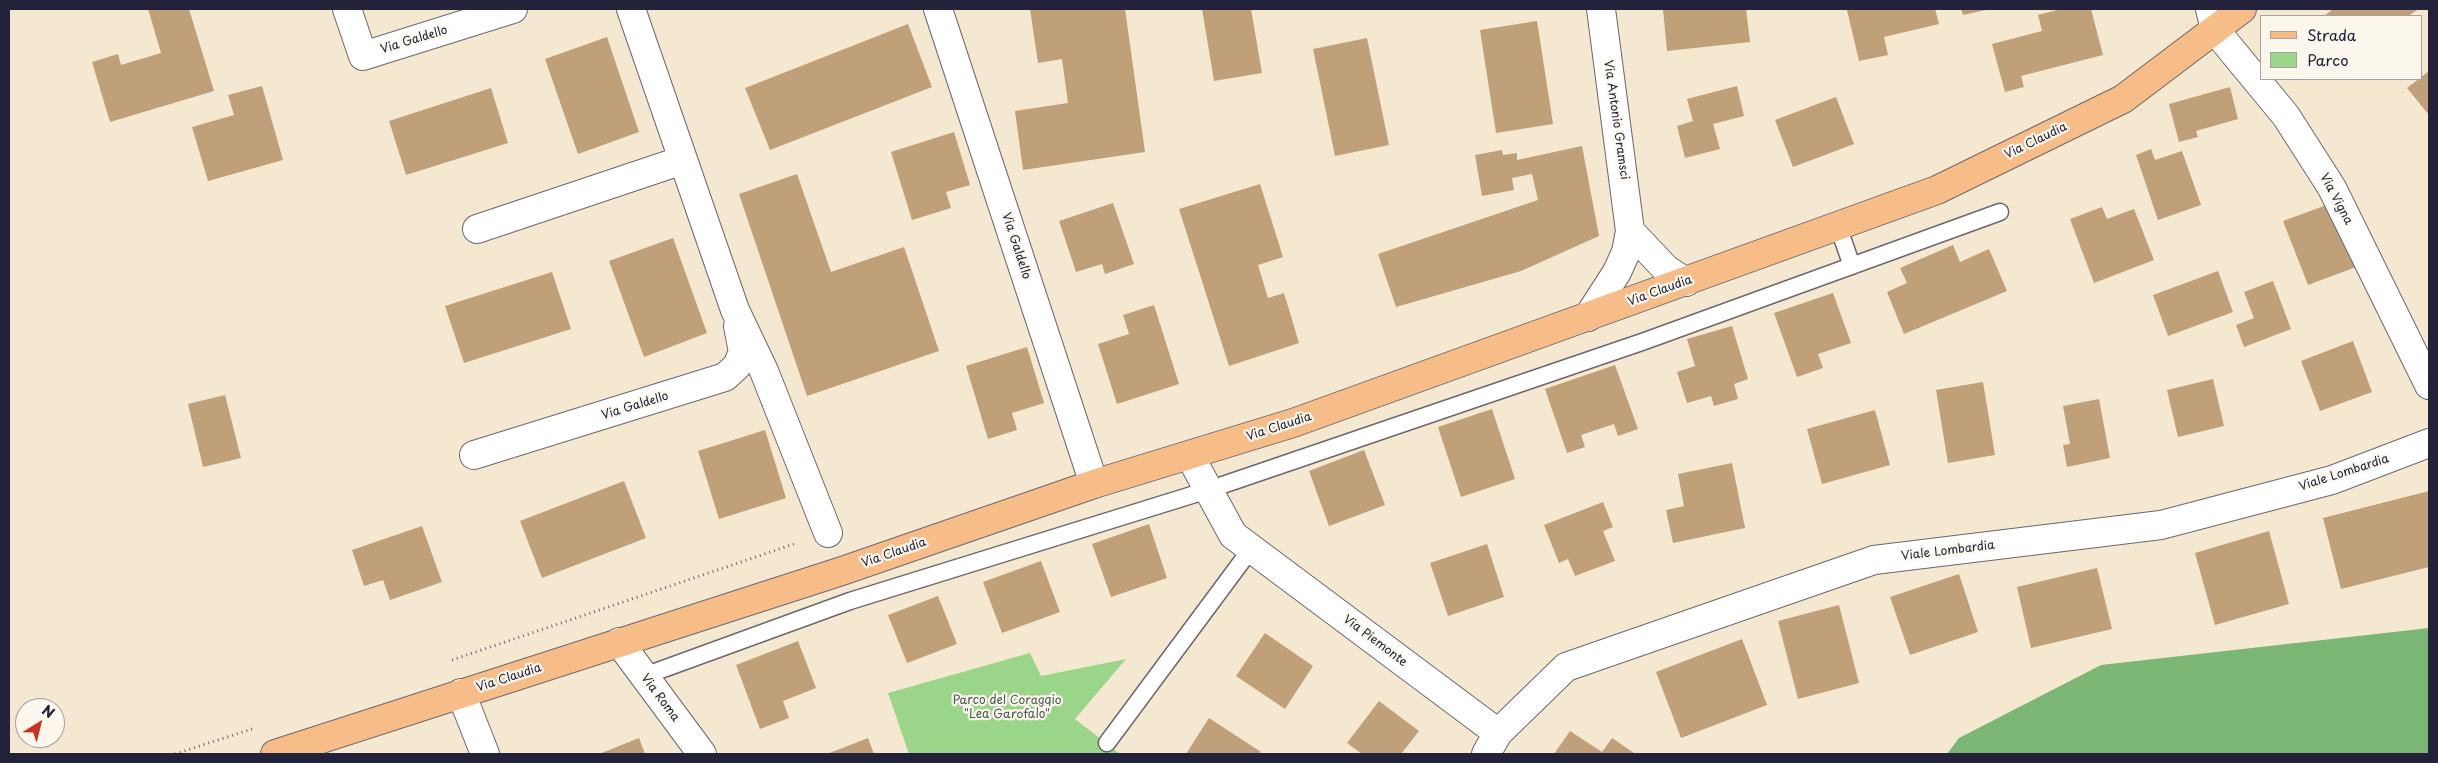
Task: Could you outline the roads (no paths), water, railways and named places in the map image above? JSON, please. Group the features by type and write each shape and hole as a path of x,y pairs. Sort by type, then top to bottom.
{"main road":[{"name":"Via Claudia","path":"275,754 842,571 1094,484 1293,423 1937,190 2123,99 2212,20 2242,9"}],"street":[{"name":"Via Galdello","path":"347,9 363,56 513,9"},
{"name":"Via Galdello","path":"631,9 735,310 764,371 828,533"},
{"name":"Via Galdello","path":"938,9 1094,484"},
{"name":"Via Antonio Gramsci","path":"1601,9 1630,231"},
{"name":"Via Vigna","path":"2212,20 2286,116 2332,188 2429,385"},
{"path":"477,229 683,160"},
{"path":"1630,231 1666,269 1686,282"},
{"path":"1588,317 1617,272 1626,252 1630,231"},
{"name":"Via Galdello","path":"474,455 725,377 737,366 743,352 735,310"},
{"name":"Viale Lombardia","path":"1492,744 1566,667 1874,560 2161,525 2332,480 2429,443"},
{"name":"Via Piemonte","path":"1190,456 1233,535 1492,744"},
{"name":"Via Roma","path":"619,642 702,754"},
{"path":"461,693 485,754"}],"lane":[{"path":"644,676 850,601 1208,490 1642,342 2000,212"},
{"path":"1838,226 1852,266"},
{"path":"1107,744 1251,548"}],"park label":[{"name":"Parco del Coraggio \"Lea Garofalo\"","path":"1007,708"}]}
